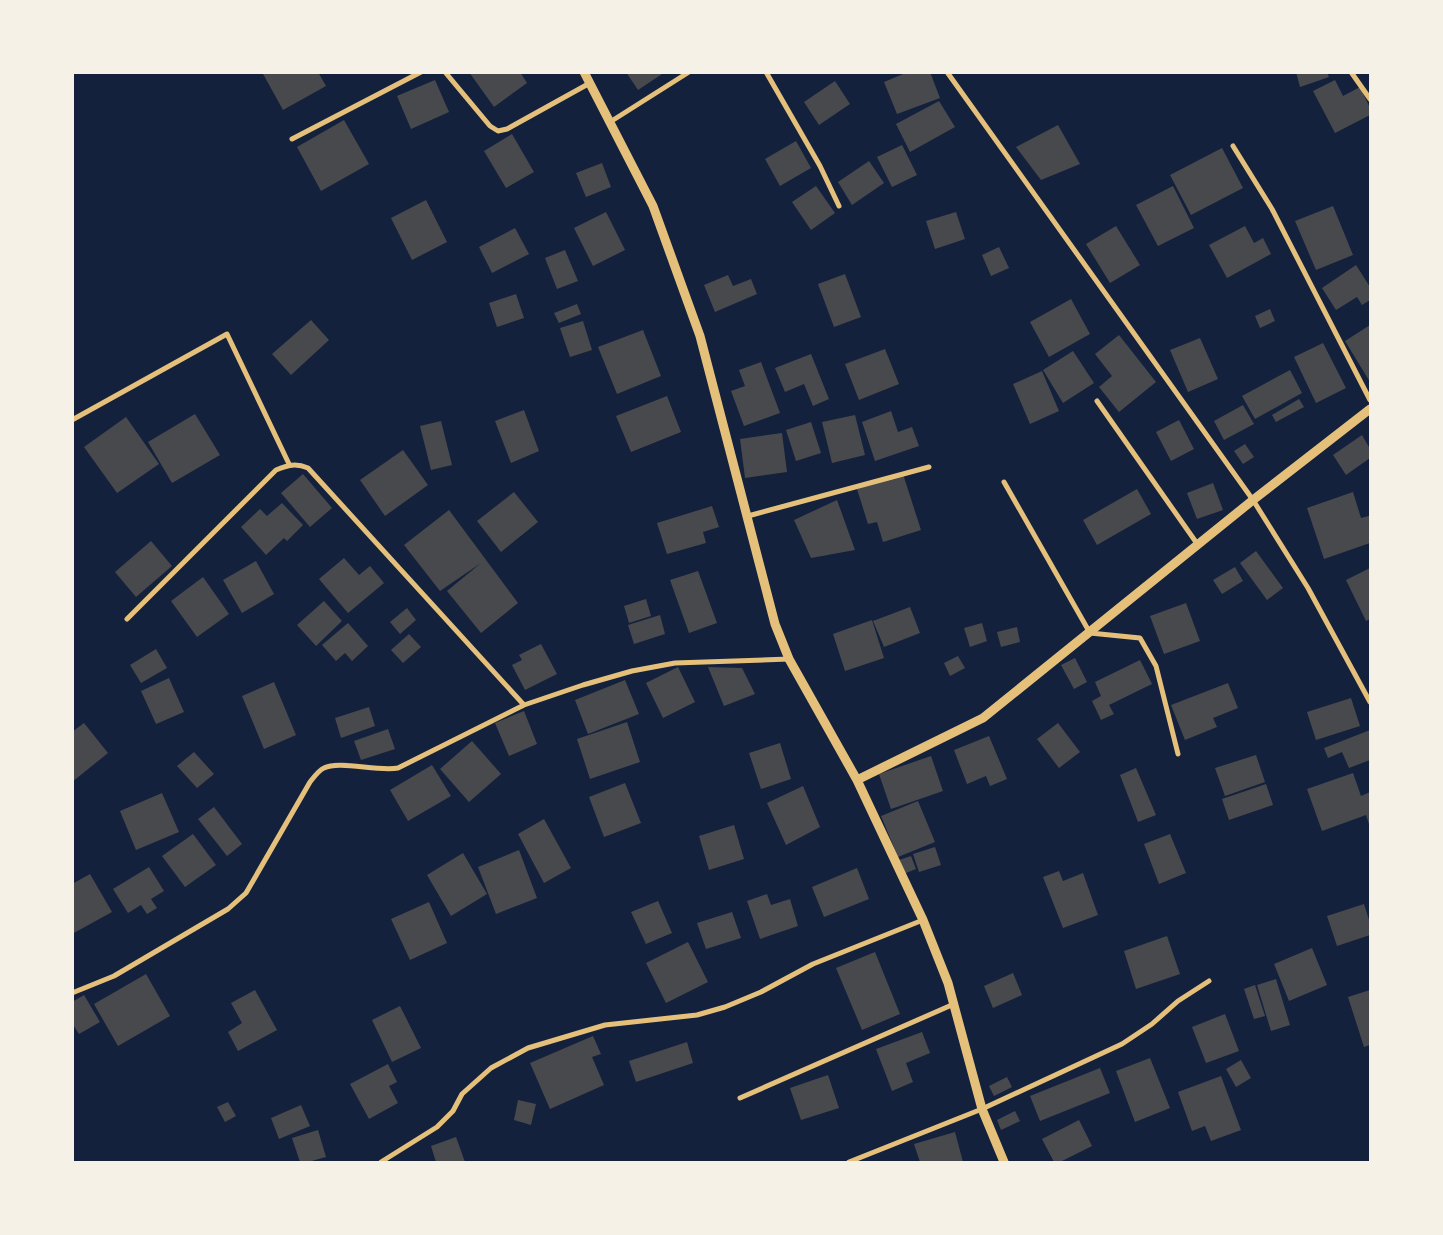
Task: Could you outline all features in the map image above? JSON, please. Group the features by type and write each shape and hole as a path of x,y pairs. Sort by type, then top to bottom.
{"street":[{"path":"292,139 421,72"},
{"path":"445,72 490,126 498,131 507,130 590,83"},
{"path":"584,72 653,206 696,327 748,516 775,624 790,659 857,780 923,920 948,983 982,1109 1004,1162"},
{"path":"609,123 689,72"},
{"path":"766,72 820,166 839,206"},
{"path":"947,72 1253,500 1308,588 1370,702"},
{"path":"1354,73 1370,99"},
{"path":"1233,146 1272,209 1370,400"},
{"path":"72,420 227,334 289,464"},
{"path":"1097,401 1198,545"},
{"path":"857,780 982,718 1370,408"},
{"path":"127,619 276,470 289,464 300,464 308,468 524,705"},
{"path":"748,516 929,467"},
{"path":"1004,482 1090,633"},
{"path":"1090,633 1140,638 1156,666 1178,754"},
{"path":"72,993 114,976 228,909 246,893 310,782 324,767 337,766 386,770 398,768 524,705 608,678 675,663 790,659"},
{"path":"381,1162 437,1127 453,1111 462,1094 491,1068 528,1048 605,1025 697,1015 725,1007 761,992 813,964 923,920"},
{"path":"849,1162 982,1109 1122,1044 1152,1024 1178,1001 1209,981"},
{"path":"740,1098 954,1004"}],"building":[{"path":"262,72 318,72 326,86 283,110"},
{"path":"469,72 520,72 527,83 494,107"},
{"path":"626,72 665,72 638,90"},
{"path":"908,72 930,72 940,98 897,114 884,82"},
{"path":"1296,72 1327,72 1329,77 1300,87"},
{"path":"435,80 449,112 411,129 397,96"},
{"path":"1335,80 1343,96 1360,87 1370,108 1370,115 1335,133 1313,91"},
{"path":"835,81 850,104 819,125 804,102"},
{"path":"939,101 955,127 910,152 896,124"},
{"path":"344,120 369,164 321,191 297,147"},
{"path":"1058,125 1080,164 1041,180 1016,147"},
{"path":"512,134 534,172 506,188 484,151"},
{"path":"796,141 811,168 780,186 765,159"},
{"path":"902,145 917,175 892,187 877,157"},
{"path":"1222,148 1243,188 1191,215 1170,175"},
{"path":"869,161 884,183 852,205 838,182"},
{"path":"602,163 611,187 586,197 576,173"},
{"path":"816,186 835,213 811,230 792,202"},
{"path":"1173,186 1194,228 1158,246 1136,205"},
{"path":"426,200 447,242 412,260 391,218"},
{"path":"1333,206 1353,255 1316,270 1295,221"},
{"path":"606,212 625,250 593,266 574,228"},
{"path":"956,212 965,239 935,249 926,221"},
{"path":"1116,226 1140,265 1110,283 1086,244"},
{"path":"1245,226 1254,243 1263,238 1271,254 1227,278 1209,245"},
{"path":"515,228 529,254 492,273 479,247"},
{"path":"999,247 1009,268 991,276 982,255"},
{"path":"565,250 578,281 557,289 545,258"},
{"path":"1356,265 1370,287 1370,300 1362,305 1357,297 1336,310 1322,288"},
{"path":"845,274 861,317 834,327 818,284"},
{"path":"728,275 733,286 751,279 757,294 715,312 704,285"},
{"path":"516,294 524,318 497,327 489,303"},
{"path":"1071,299 1090,334 1049,357 1030,322"},
{"path":"577,304 581,314 559,323 554,313"},
{"path":"1270,309 1275,321 1260,328 1255,316"},
{"path":"311,320 329,340 291,375 272,354"},
{"path":"583,321 592,350 570,357 560,328"},
{"path":"1370,325 1370,382 1345,341"},
{"path":"643,330 661,376 617,394 598,347"},
{"path":"1119,335 1156,382 1119,412 1099,387 1112,376 1095,354"},
{"path":"1200,338 1218,379 1188,392 1170,350"},
{"path":"1323,343 1346,388 1316,403 1294,357"},
{"path":"885,349 899,384 859,400 845,364"},
{"path":"1073,351 1094,383 1063,403 1043,370"},
{"path":"811,354 829,399 813,406 804,384 785,392 775,368"},
{"path":"761,362 780,413 744,426 731,391 745,386 739,370"},
{"path":"1290,370 1302,393 1255,419 1242,396"},
{"path":"1042,371 1059,411 1030,424 1013,384"},
{"path":"667,396 681,432 631,452 616,416"},
{"path":"1299,399 1304,407 1276,422 1272,415"},
{"path":"1243,405 1254,424 1224,440 1214,421"},
{"path":"524,410 539,451 511,463 495,421"},
{"path":"891,411 898,432 912,427 919,446 875,461 862,422"},
{"path":"195,414 220,455 172,483 148,442"},
{"path":"855,415 865,455 832,463 822,422"},
{"path":"126,417 159,464 117,493 84,447"},
{"path":"1179,420 1194,449 1171,461 1156,432"},
{"path":"441,421 452,465 431,470 420,426"},
{"path":"811,422 821,453 796,461 786,430"},
{"path":"782,433 787,472 745,478 740,439"},
{"path":"1362,435 1370,449 1370,458 1346,475 1333,455"},
{"path":"1245,444 1254,457 1243,464 1234,451"},
{"path":"403,450 428,485 385,516 360,480"},
{"path":"303,474 332,508 310,527 281,493"},
{"path":"903,474 921,530 883,542 877,522 868,524 857,489"},
{"path":"1213,483 1223,510 1197,519 1187,493"},
{"path":"1137,489 1151,514 1097,545 1083,520"},
{"path":"514,492 538,522 501,552 477,521"},
{"path":"1353,492 1361,518 1369,516 1370,543 1324,559 1307,508"},
{"path":"837,500 855,550 811,558 794,520"},
{"path":"282,503 303,525 287,541 284,538 266,555 241,527 260,509 267,516"},
{"path":"712,506 719,527 703,532 706,543 667,554 657,523"},
{"path":"449,510 518,603 481,633 447,591 481,563 440,591 404,545"},
{"path":"151,541 172,566 136,597 115,572"},
{"path":"1256,551 1283,588 1267,600 1240,563"},
{"path":"344,558 359,575 370,566 384,583 348,613 319,579"},
{"path":"256,561 274,594 242,613 223,580"},
{"path":"1235,567 1243,581 1222,594 1213,580"},
{"path":"1370,568 1370,619 1366,621 1346,580"},
{"path":"698,571 717,623 689,633 670,580"},
{"path":"203,577 229,614 197,637 171,601"},
{"path":"646,599 651,616 629,623 624,606"},
{"path":"324,601 342,621 316,646 297,625"},
{"path":"1186,603 1200,641 1164,654 1150,616"},
{"path":"910,607 920,633 884,647 873,621"},
{"path":"407,608 416,620 400,634 390,622"},
{"path":"660,615 665,634 634,644 628,625"},
{"path":"872,620 884,658 845,671 833,634"},
{"path":"348,623 368,646 352,661 345,653 336,661 322,645"},
{"path":"982,623 987,641 970,647 964,628"},
{"path":"1017,627 1020,642 1001,647 997,632"},
{"path":"409,634 421,647 403,663 391,650"},
{"path":"541,644 557,674 525,690 512,665 522,660 519,655"},
{"path":"156,649 167,668 141,683 130,665"},
{"path":"958,656 965,668 950,676 944,663"},
{"path":"1075,658 1087,682 1074,689 1061,665"},
{"path":"1140,660 1152,684 1109,705 1114,714 1101,720 1092,701 1101,696 1095,682"},
{"path":"678,667 695,702 663,718 646,683"},
{"path":"708,667 742,668 755,694 724,706"},
{"path":"169,678 184,712 156,724 141,691"},
{"path":"625,680 639,714 588,734 575,700"},
{"path":"274,682 296,735 264,749 242,696"},
{"path":"1228,683 1238,708 1213,718 1217,727 1185,740 1171,705"},
{"path":"1351,698 1360,726 1316,740 1307,712"},
{"path":"369,707 375,726 341,738 335,718"},
{"path":"524,711 537,744 509,756 495,723"},
{"path":"627,722 640,762 590,779 577,739"},
{"path":"84,723 108,753 72,782 72,732"},
{"path":"1058,723 1080,752 1059,768 1037,739"},
{"path":"388,729 395,749 361,760 354,741"},
{"path":"1370,730 1370,760 1349,768 1342,752 1328,758 1324,748"},
{"path":"989,736 1007,779 990,786 986,776 967,784 954,750"},
{"path":"472,741 501,774 469,802 440,769"},
{"path":"780,743 791,779 761,789 749,753"},
{"path":"194,752 214,774 197,788 177,766"},
{"path":"1256,755 1265,782 1225,796 1215,768"},
{"path":"931,756 943,791 891,809 879,774"},
{"path":"432,765 451,796 408,821 390,790"},
{"path":"1136,768 1156,815 1138,822 1120,775"},
{"path":"1353,773 1361,796 1370,792 1370,827 1366,815 1322,831 1307,789"},
{"path":"625,783 641,823 604,837 589,797"},
{"path":"1266,784 1273,805 1229,820 1222,799"},
{"path":"803,786 820,827 786,845 767,803"},
{"path":"162,793 179,832 136,850 120,811"},
{"path":"918,801 935,842 898,857 881,816"},
{"path":"214,807 242,844 227,856 198,819"},
{"path":"544,819 571,868 544,883 518,834"},
{"path":"734,825 744,859 709,870 699,836"},
{"path":"193,834 216,865 185,887 162,856"},
{"path":"1170,834 1186,873 1159,884 1144,844"},
{"path":"935,847 941,865 919,872 913,854"},
{"path":"519,850 537,898 496,914 478,867"},
{"path":"463,853 487,894 451,916 427,875"},
{"path":"911,856 916,869 901,875 896,861"},
{"path":"149,867 164,891 151,899 157,908 147,914 141,905 128,913 113,889"},
{"path":"857,868 869,899 824,917 812,887"},
{"path":"1059,871 1063,881 1083,873 1098,915 1063,928 1043,877"},
{"path":"90,874 112,912 72,934 72,884"},
{"path":"767,894 771,905 790,899 798,926 760,939 747,901"},
{"path":"658,901 672,933 646,944 631,912"},
{"path":"429,902 447,943 410,960 391,919"},
{"path":"1364,904 1370,923 1370,935 1337,946 1327,916"},
{"path":"732,912 741,938 706,949 697,923"},
{"path":"1167,936 1180,974 1136,989 1124,951"},
{"path":"688,942 708,982 666,1003 646,963"},
{"path":"1312,948 1327,985 1289,1001 1274,964"},
{"path":"875,952 900,1014 862,1030 836,968"},
{"path":"1013,973 1022,995 993,1008 984,986"},
{"path":"146,974 170,1016 118,1046 94,1004"},
{"path":"1276,979 1290,1025 1271,1031 1257,985"},
{"path":"1255,985 1265,1016 1254,1019 1244,989"},
{"path":"255,990 277,1030 238,1051 228,1032 242,1023 231,1003"},
{"path":"1370,990 1370,1045 1364,1047 1348,997"},
{"path":"84,995 100,1022 79,1034 72,1023 72,1002"},
{"path":"400,1006 421,1048 392,1062 372,1020"},
{"path":"1225,1014 1239,1051 1206,1063 1192,1027"},
{"path":"922,1032 930,1053 906,1063 913,1082 892,1091 876,1049"},
{"path":"593,1036 601,1054 592,1057 604,1085 550,1109 530,1063"},
{"path":"687,1042 693,1063 636,1082 629,1061"},
{"path":"1150,1058 1170,1108 1135,1122 1116,1071"},
{"path":"1241,1060 1251,1078 1236,1087 1226,1069"},
{"path":"388,1064 397,1082 389,1086 398,1103 369,1119 350,1084"},
{"path":"1100,1068 1110,1093 1040,1121 1030,1096"},
{"path":"828,1075 839,1108 801,1120 790,1088"},
{"path":"1221,1076 1241,1130 1211,1141 1205,1126 1192,1131 1178,1092"},
{"path":"1007,1077 1012,1087 994,1096 989,1086"},
{"path":"518,1100 536,1104 531,1125 514,1120"},
{"path":"228,1102 236,1116 225,1122 217,1107"},
{"path":"301,1105 310,1126 279,1139 271,1118"},
{"path":"1015,1111 1020,1121 1001,1130 997,1120"},
{"path":"1079,1120 1092,1146 1060,1162 1054,1162 1042,1139"},
{"path":"318,1130 326,1157 308,1162 300,1162 292,1138"},
{"path":"955,1132 963,1162 920,1162 914,1144"},
{"path":"456,1137 465,1162 436,1162 431,1146"}]}
